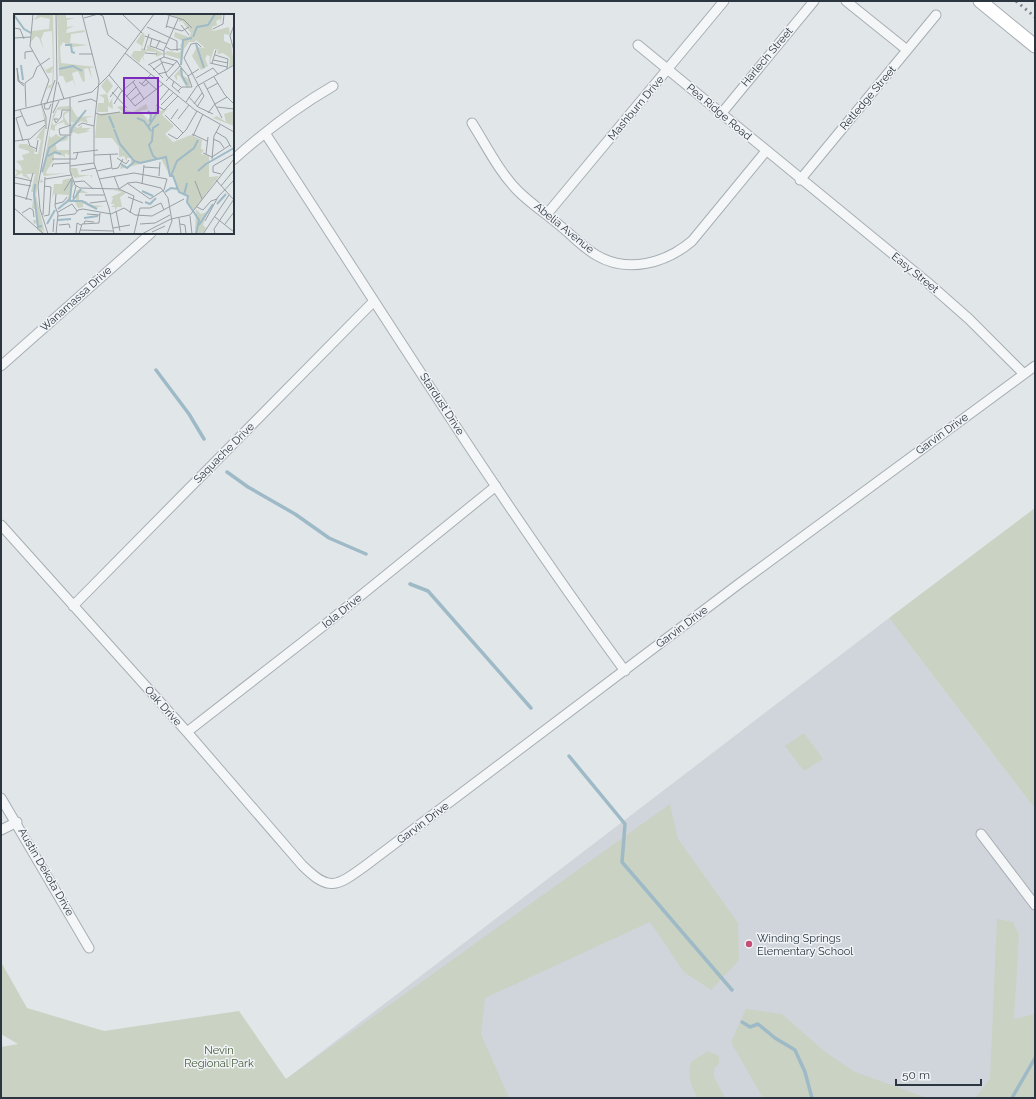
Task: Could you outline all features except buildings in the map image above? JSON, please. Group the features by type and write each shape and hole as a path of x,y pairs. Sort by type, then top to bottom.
{"main road":[{"path":"980,1 1035,46"}],"street":[{"name":"Mashburn Drive","path":"547,214 724,1"},
{"name":"Harlech Street","path":"721,114 814,1"},
{"path":"846,1 907,50"},
{"name":"Retledge Street","path":"800,180 936,15"},
{"name":"Pea Ridge Road","path":"638,45 800,180"},
{"path":"234,159 265,133 309,100 333,86"},
{"name":"Abelia Avenue","path":"472,123 512,184 526,197 590,251 605,259 630,265 659,261 676,253 692,241 766,151"},
{"name":"Stardust Drive","path":"265,133 496,486 586,618 625,671"},
{"name":"Easy Street","path":"800,180 969,318 1024,374"},
{"name":"Wanamassa Drive","path":"1,366 150,234"},
{"name":"Saquache Drive","path":"73,606 374,301"},
{"name":"Garvin Drive","path":"327,884 344,881 365,866 1035,366"},
{"name":"Iola Drive","path":"187,732 322,627 496,486"},
{"name":"Oak Drive","path":"1,525 187,732 302,865 315,879 327,884"},
{"name":"Austin Dekota Drive","path":"1,798 17,822 89,948"},
{"path":"1,830 17,822"},
{"path":"981,834 1035,905"}],"shaded area":[{"name":"Winding Springs Elementary School","path":"889,618 1035,809 1035,1098 314,1098 286,1079"}],"green space":[{"path":"1035,508 1035,809 889,618"},
{"path":"804,733 823,759 804,771 785,746"},
{"name":"Nevin Regional Park","path":"670,804 678,839 738,923 739,960 711,990 684,972 650,922 485,998 481,1034 509,1098 1,1098 1,1047 18,1044 1,1034 1,962 27,1008 104,1031 239,1011 286,1079"},
{"path":"997,919 1013,922 1019,935 1014,1019 1035,1014 1035,1098 975,1098 990,1079"},
{"path":"746,1009 782,1014 824,1051 853,1071 927,1098 763,1098 731,1042"},
{"path":"708,1051 719,1056 719,1063 714,1069 714,1077 724,1096 723,1098 697,1098 691,1084 689,1072 691,1062"}],"waterway":[{"path":"156,370 189,414 204,439"},
{"path":"227,472 248,487 295,514 329,538 366,554"},
{"path":"410,584 428,591 531,708"},
{"path":"569,756 625,824 622,862 732,990"},
{"path":"742,1022 750,1027 758,1024 775,1038 795,1050 805,1072 812,1098"},
{"path":"1012,1098 1035,1058"}],"railway":[{"path":"1016,1 1035,17"}],"place":[{"name":"Winding Springs Elementary School","path":"749,944"}]}
